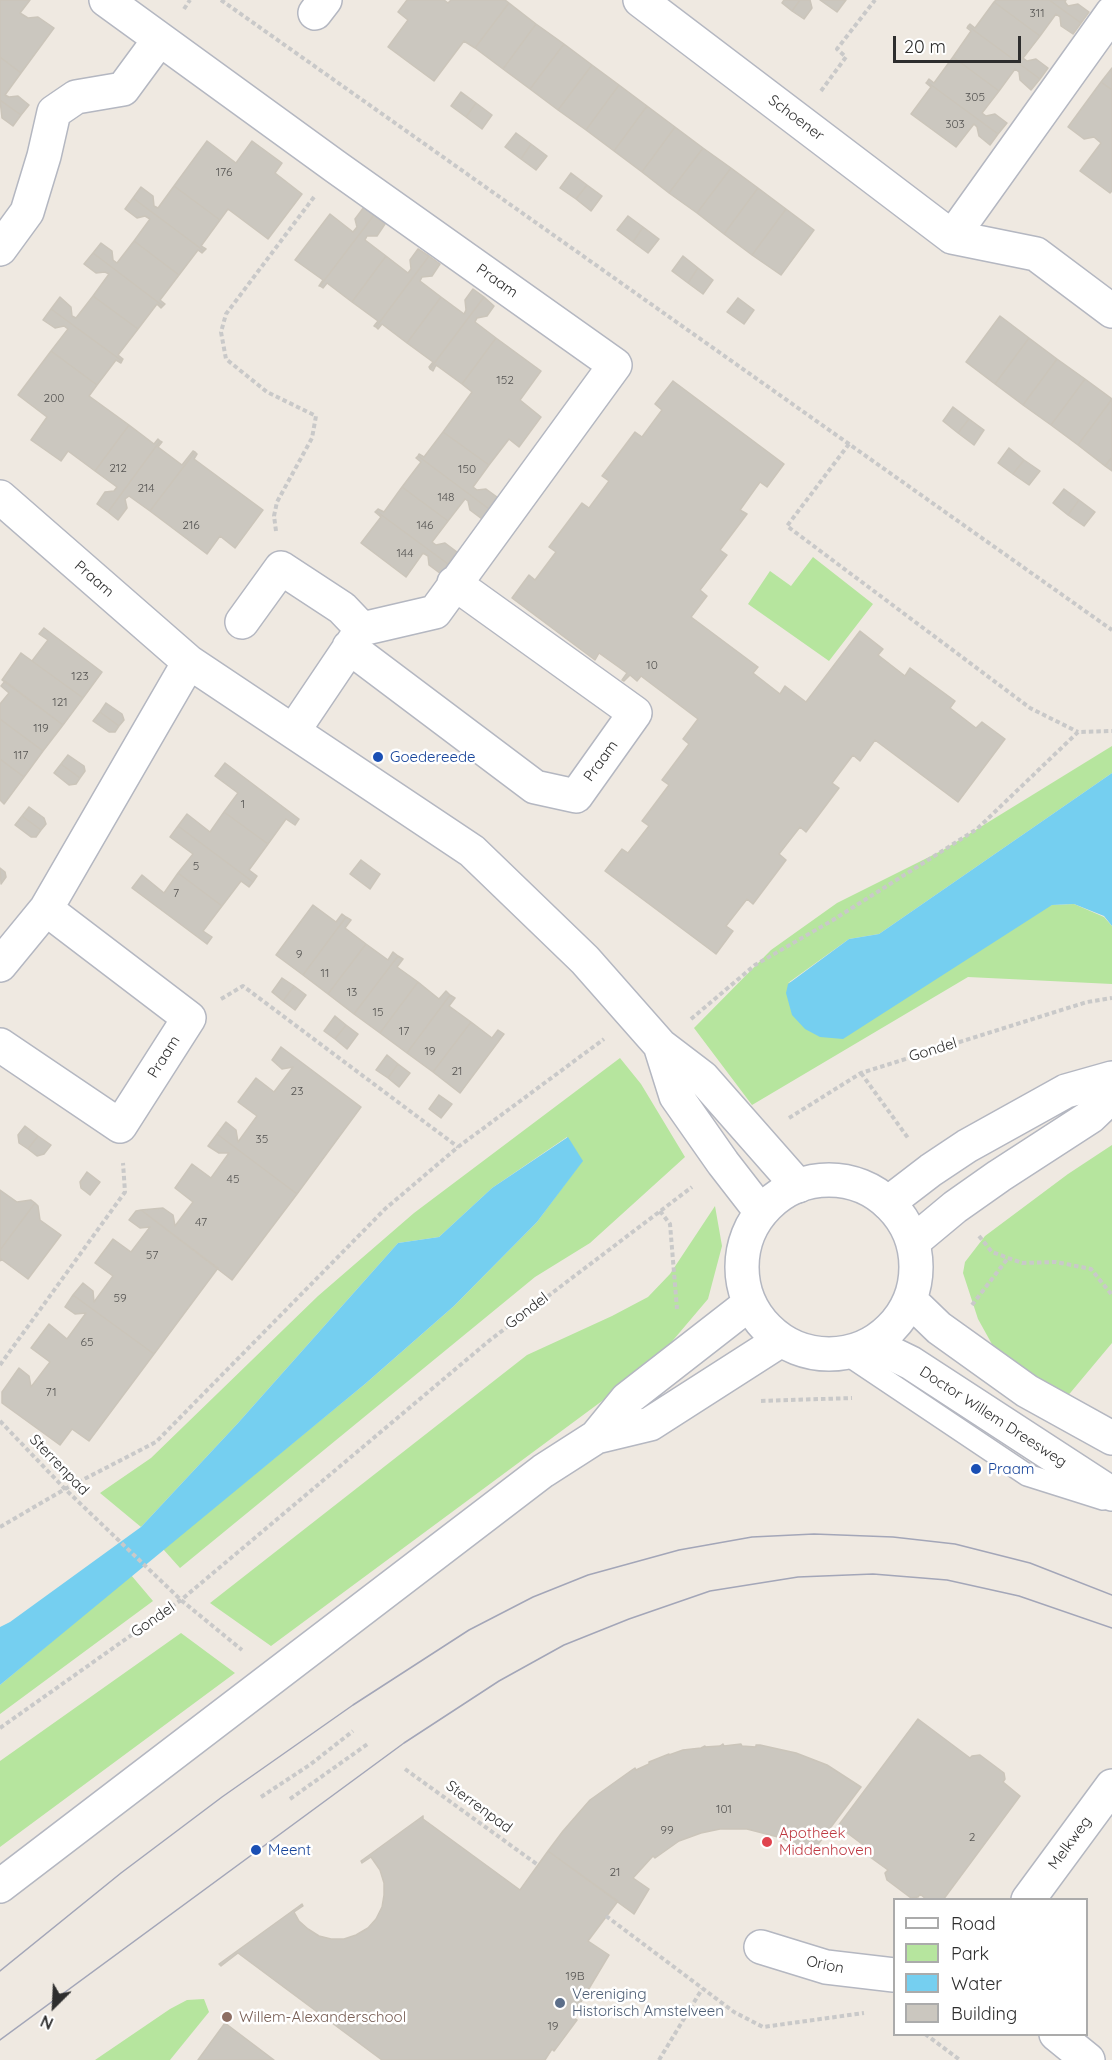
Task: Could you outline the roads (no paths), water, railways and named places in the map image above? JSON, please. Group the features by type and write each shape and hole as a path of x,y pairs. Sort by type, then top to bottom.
{"street":[{"name":"Praam","path":"106,0 615,365 435,612 356,638"},
{"name":"Schoener","path":"640,0 952,237 1035,254 1112,311"},
{"path":"952,237 1112,13"},
{"path":"0,249 27,212 44,156 54,112 76,97 123,89 159,40"},
{"name":"Praam","path":"0,497 189,662 472,851 585,960 660,1045 702,1077 798,1186"},
{"name":"Praam","path":"242,622 280,568 342,608 356,638 535,787 576,796 635,714 454,583"},
{"path":"294,730 356,638"},
{"path":"0,965 46,909 189,662"},
{"name":"Praam","path":"0,1045 120,1126 189,1018 46,909"},
{"name":"Praam","path":"660,1045 676,1096 761,1212"},
{"path":"888,1203 967,1146 1066,1091 1112,1078"},
{"path":"913,1242 955,1207 999,1176 1090,1118 1112,1096"},
{"path":"822,1180 845,1181 868,1189 888,1203 903,1221 913,1242 916,1272 910,1300 895,1325 858,1348 822,1355 800,1350 781,1340 765,1327 749,1304 742,1280 742,1256 748,1233 761,1212 778,1196 798,1186 822,1180"},
{"path":"910,1300 939,1328 1027,1391 1112,1438"},
{"path":"0,1886 533,1479 596,1437 627,1399 749,1304"},
{"path":"596,1437 650,1424 781,1340"},
{"name":"Doctor Willem Dreesweg","path":"858,1348 911,1363 1112,1494"},
{"name":"Melkweg","path":"1030,1898 1112,1786"},
{"name":"Orion","path":"761,1947 826,1967 892,1975"},
{"path":"1058,2036 1088,2060"}],"lane":[{"name":"Doctor Willem Dreesweg","path":"858,1348 1027,1475 1112,1502"}],"water":[{"path":"1112,773 1112,926 1104,916 1074,904 1052,905 843,1039 820,1037 805,1029 792,1015 786,993 788,984 849,939 879,934"},
{"path":"568,1137 583,1161 537,1222 454,1306 365,1384 0,1685 0,1627 141,1527 238,1423 398,1243 439,1237 492,1188"}],"tram line":[{"path":"0,1971 121,1873 222,1797 353,1705 469,1630 533,1597 588,1575 679,1550 752,1537 814,1534 893,1537 955,1544 1030,1563 1112,1595"},
{"path":"0,2040 404,1743 499,1681 564,1645 629,1619 710,1591 798,1577 873,1574 947,1580 1019,1596 1112,1628"}],"place":[{"name":"Goedereede","path":"378,757"},
{"name":"Praam","path":"976,1469"},
{"name":"Apotheek Middenhoven","path":"767,1842"},
{"name":"Meent","path":"256,1850"},
{"name":"Vereniging Historisch Amstelveen","path":"560,2003"},
{"name":"Willem-Alexanderschool","path":"227,2017"}]}
